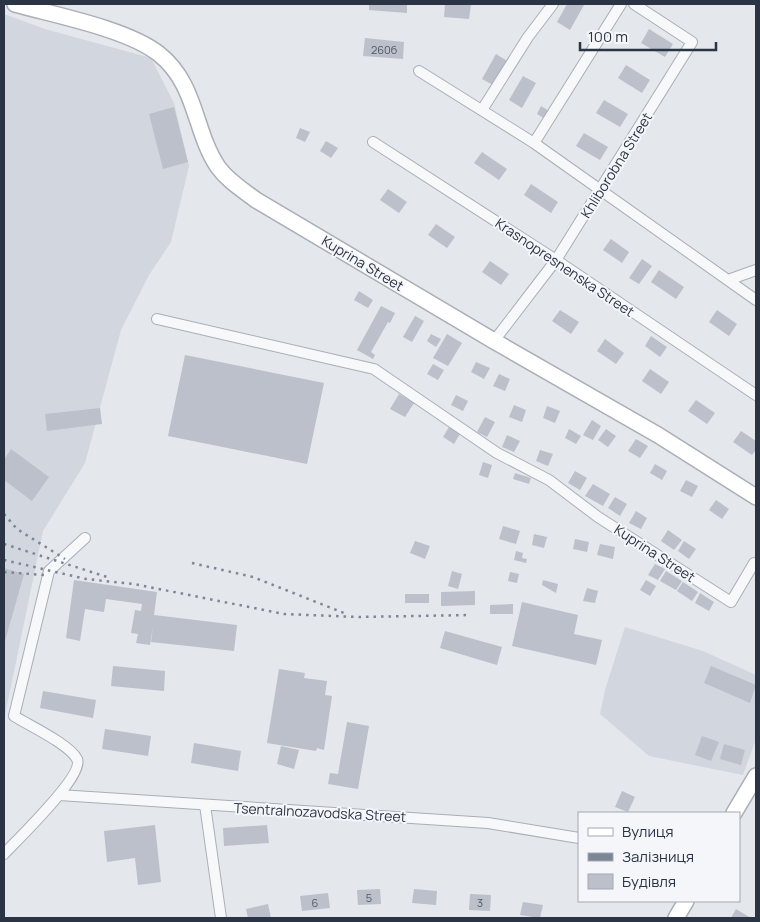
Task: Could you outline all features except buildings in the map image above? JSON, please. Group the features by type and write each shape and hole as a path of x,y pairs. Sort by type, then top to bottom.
{"main road":[{"name":"Kuprina Street","path":"15,4 127,36 159,54 174,69 187,90 211,155 219,169 233,184 256,200 494,342 658,435 756,497"},
{"path":"735,812 756,776"},
{"path":"676,918 685,902"}],"street":[{"path":"482,110 528,36 552,4"},
{"path":"534,143 621,4"},
{"name":"Khliborobna Street","path":"494,342 556,260 692,42 634,4"},
{"path":"419,71 534,143 756,300"},
{"name":"Krasnopresnenska Street","path":"373,142 556,260 756,396"},
{"path":"728,280 756,270"},
{"name":"Kuprina Street","path":"157,319 374,368 497,453 549,480 598,517 731,602 754,563 756,564"},
{"path":"4,854 59,795 75,774 79,765 68,749 14,716 50,571 85,538"},
{"name":"Tsentralnozavodska Street","path":"59,795 488,823 578,838"},
{"path":"205,805 221,918"}],"shaded area":[{"path":"4,14 45,29 151,58 174,103 189,166 171,242 149,275 121,330 85,463 43,531 4,720"},
{"path":"625,627 703,651 756,675 756,739 743,775 649,756 600,714 605,690"}],"railway":[{"path":"4,514 17,529 65,559"},
{"path":"4,544 107,577"},
{"path":"4,560 86,579 134,584 284,614 359,617 471,615"},
{"path":"192,563 253,577 344,613"},
{"path":"4,572 44,575"}]}
